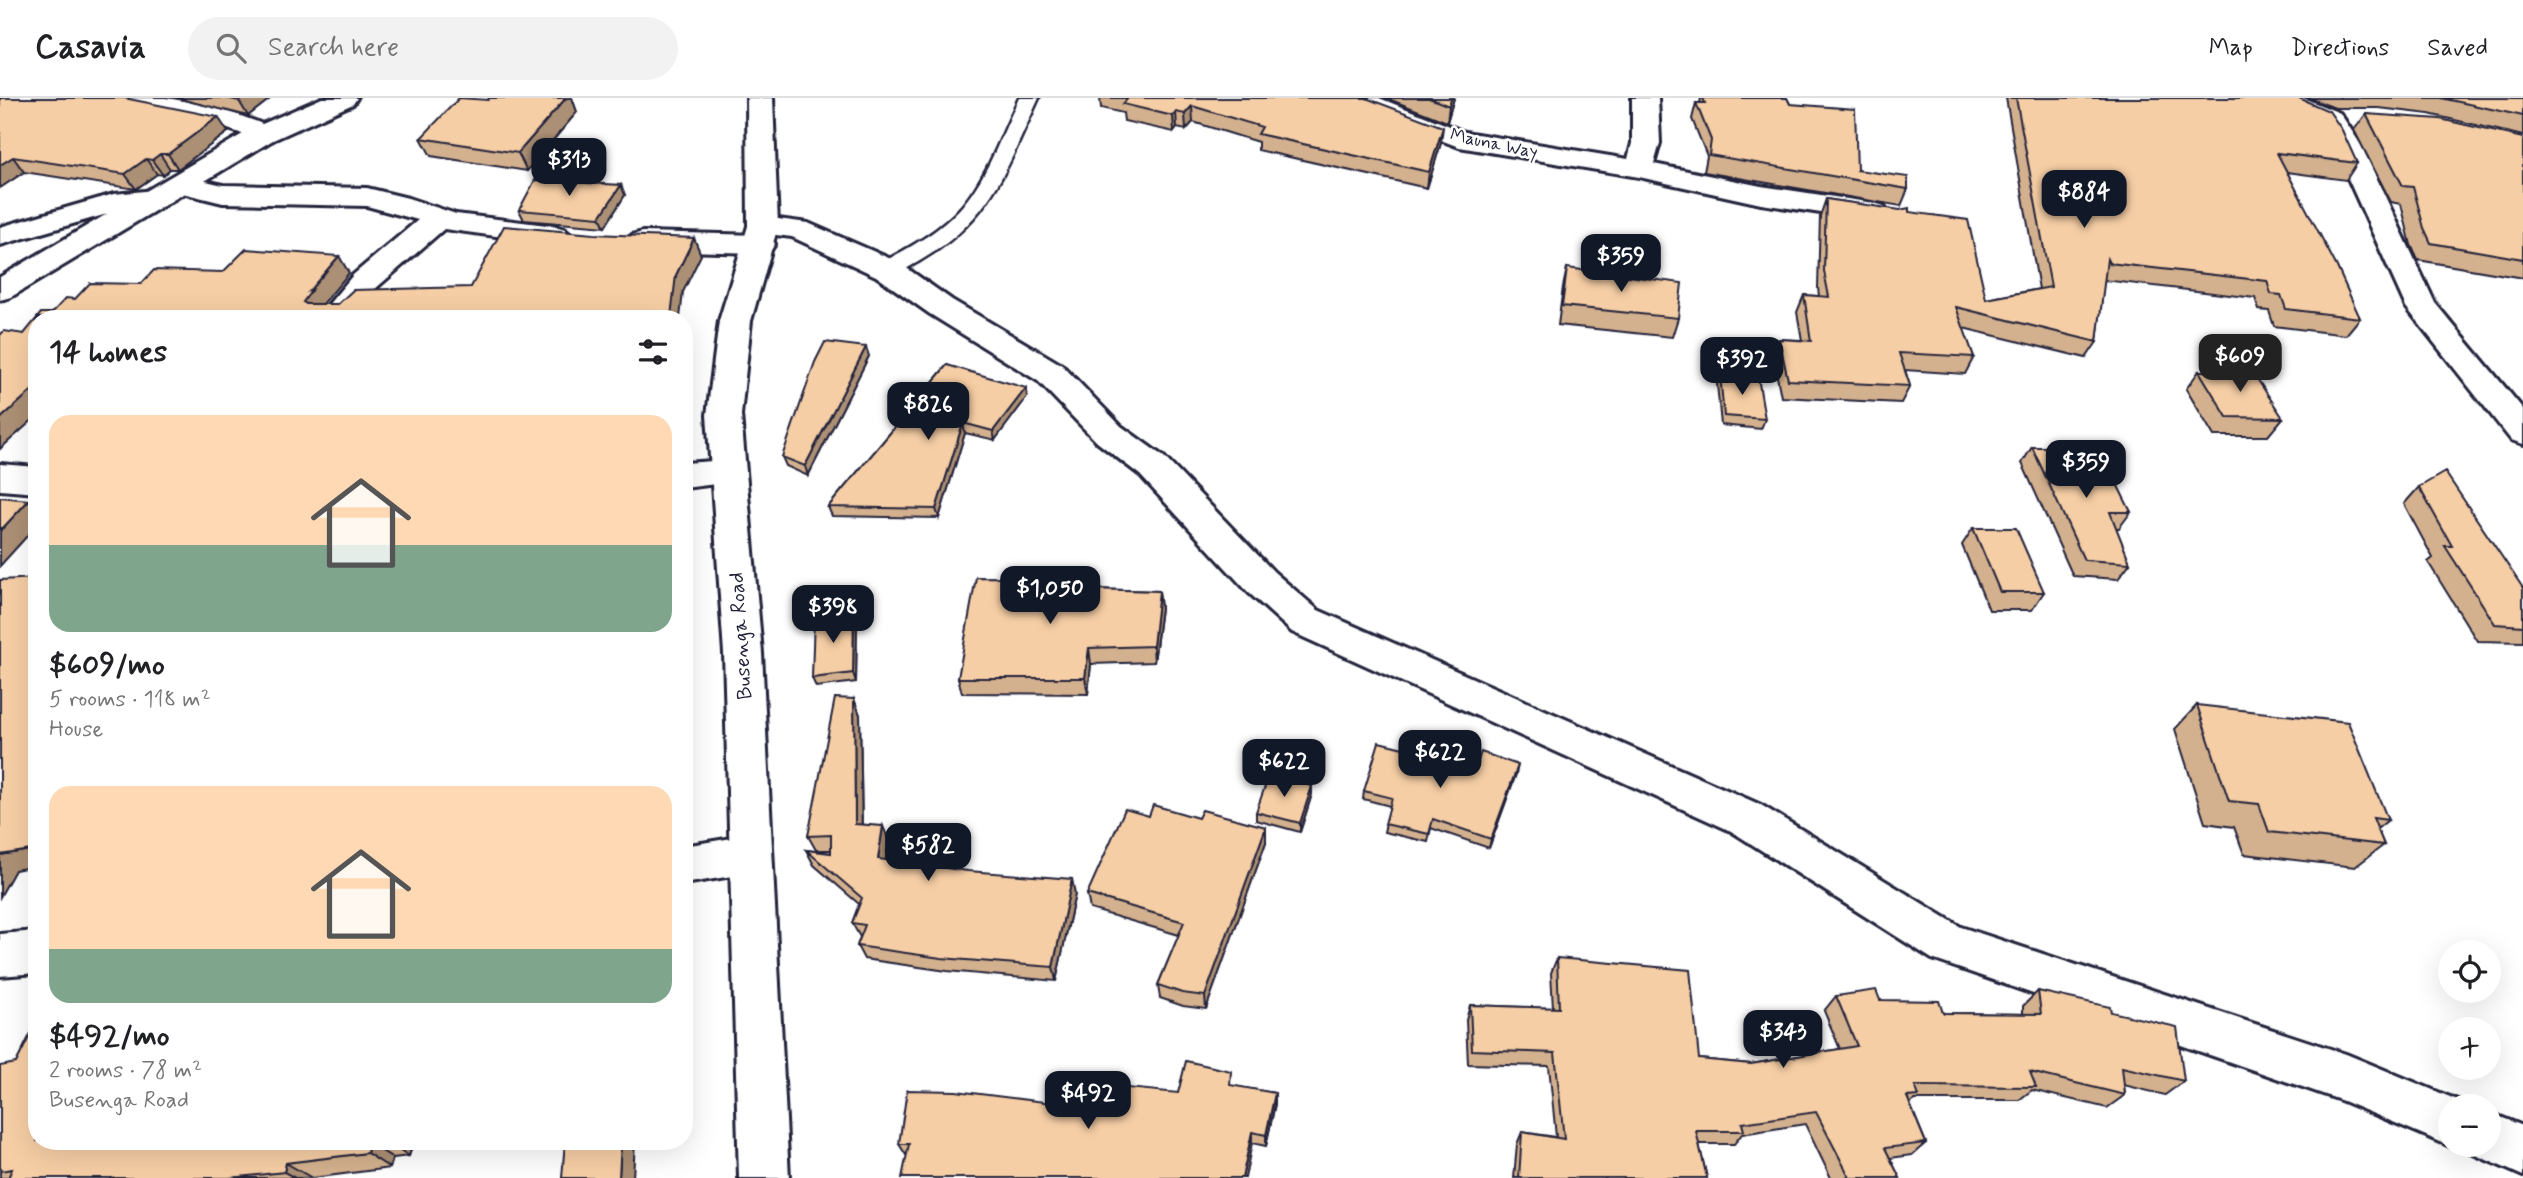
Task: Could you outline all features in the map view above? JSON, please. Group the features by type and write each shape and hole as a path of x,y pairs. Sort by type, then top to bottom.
{"street":[{"path":"113,98 158,104 247,126 263,134"},
{"path":"0,290 263,134 344,98"},
{"name":"Busenga Road","path":"760,98 762,235 736,321 724,415 743,653 764,1178"},
{"name":"Mauna Way","path":"1355,98 1459,139 1639,169 1705,185 1893,215"},
{"path":"1639,169 1646,143 1645,98"},
{"path":"2280,98 2342,119 2347,145 2422,307 2523,432"},
{"path":"180,184 223,194 367,197 398,204 438,219 600,238 762,235 798,229 887,269 941,307 1050,373 1109,433 1152,466 1261,582 1305,621 1746,818 1948,944 2346,1078 2438,1116"},
{"path":"0,236 89,207 132,199 155,199"},
{"path":"339,310 364,282 438,219"},
{"path":"693,475 728,472"},
{"path":"0,477 28,479"},
{"path":"693,864 750,854"},
{"path":"0,955 28,953"},
{"path":"2501,1142 2523,1151"}],"lane":[{"path":"887,269 909,257 961,220 979,200 1029,98"}],"building":[{"path":"0,98 124,98 218,117 168,154 160,154 152,160 146,159 125,174 13,157 0,165"},
{"path":"459,98 566,98 518,153 421,138"},
{"path":"1128,98 1366,98 1443,127 1429,172 1258,134 1262,127 1192,106 1185,114 1176,112 1173,116 1123,104"},
{"path":"1429,98 1451,98 1449,106"},
{"path":"1703,98 1787,98 1790,104 1855,109 1857,170 1908,177 1908,189 1709,155 1711,140 1696,103 1705,103"},
{"path":"2016,98 2299,98 2329,111 2342,130 2357,163 2277,153 2337,267 2360,318 2286,309 2281,295 2271,294 2267,281 2109,263 2107,259 2097,342 1956,307 1974,357 1899,353 1910,386 1788,380 1779,339 1811,341 1804,295 1829,297 1824,271 1826,199 1900,210 1909,208 1909,212 1968,220 1986,299 2051,287"},
{"path":"2441,98 2523,98 2523,116"},
{"path":"2366,114 2440,119 2523,138 2523,259 2431,243 2413,187 2403,186"},
{"path":"535,180 621,185 600,217 519,210"},
{"path":"504,226 594,234 694,238 676,275 672,310 55,310 66,298 75,299 90,283 141,284 154,270 223,272 246,249 339,256 309,291 312,290 303,302 306,304 338,304 353,290 471,287"},
{"path":"1567,268 1682,283 1678,318 1562,306"},
{"path":"28,329 28,394 0,419 0,335 4,331 24,334"},
{"path":"825,342 866,347 805,466 782,457 815,362"},
{"path":"947,365 1026,388 993,431 963,423 936,509 828,507"},
{"path":"2199,371 2252,371 2283,418 2227,417"},
{"path":"1720,375 1758,377 1765,419 1724,416"},
{"path":"2032,447 2094,447 2103,466 2108,466 2131,512 2110,512 2130,563 2084,560"},
{"path":"2445,472 2523,588 2523,626 2495,624 2445,546 2452,546 2419,487"},
{"path":"0,497 28,500 28,501 0,531"},
{"path":"1973,528 2016,528 2044,592 2000,592"},
{"path":"976,577 1090,578 1088,589 1159,591 1153,646 1089,648 1085,678 958,678"},
{"path":"28,578 28,850 0,855 0,580"},
{"path":"854,612 853,673 812,678 814,616"},
{"path":"835,698 854,699 855,824 883,826 878,859 968,871 1072,879 1053,967 941,958 857,946 865,925 852,923 862,898 806,850 831,853 831,835 808,836"},
{"path":"2197,705 2348,722 2388,820 2373,818 2384,845 2269,832 2259,804 2229,801"},
{"path":"1379,742 1476,766 1481,752 1518,765 1491,839 1433,819 1429,834 1385,824 1392,798 1364,791"},
{"path":"1269,775 1312,786 1300,823 1256,812"},
{"path":"1153,805 1198,818 1202,810 1266,827 1205,996 1182,993 1158,985 1184,922 1087,894 1125,809 1149,816"},
{"path":"1557,958 1690,970 1699,1059 1751,1064 1857,1046 1836,996 1876,990 1880,1000 1939,1001 1943,1013 2041,1014 2038,991 2110,1007 2111,1012 2177,1027 2184,1081 2122,1067 2125,1095 2030,1072 2036,1087 1915,1086 1919,1096 1907,1097 1926,1143 1885,1148 1900,1178 1850,1178 1816,1112 1742,1123 1744,1131 1696,1131 1707,1178 1519,1178 1522,1132 1564,1139 1555,1053 1472,1050 1470,1005 1559,1008"},
{"path":"28,1039 28,1150 368,1150 367,1153 286,1163 284,1172 229,1178 8,1178 12,1169 0,1171 0,1066 16,1063"},
{"path":"1186,1061 1231,1071 1230,1085 1275,1093 1266,1135 1252,1132 1242,1178 902,1178 909,1144 899,1144 907,1090 956,1091 1052,1103 1056,1081 1178,1093"},
{"path":"564,1150 621,1150 619,1178 562,1178"}]}
